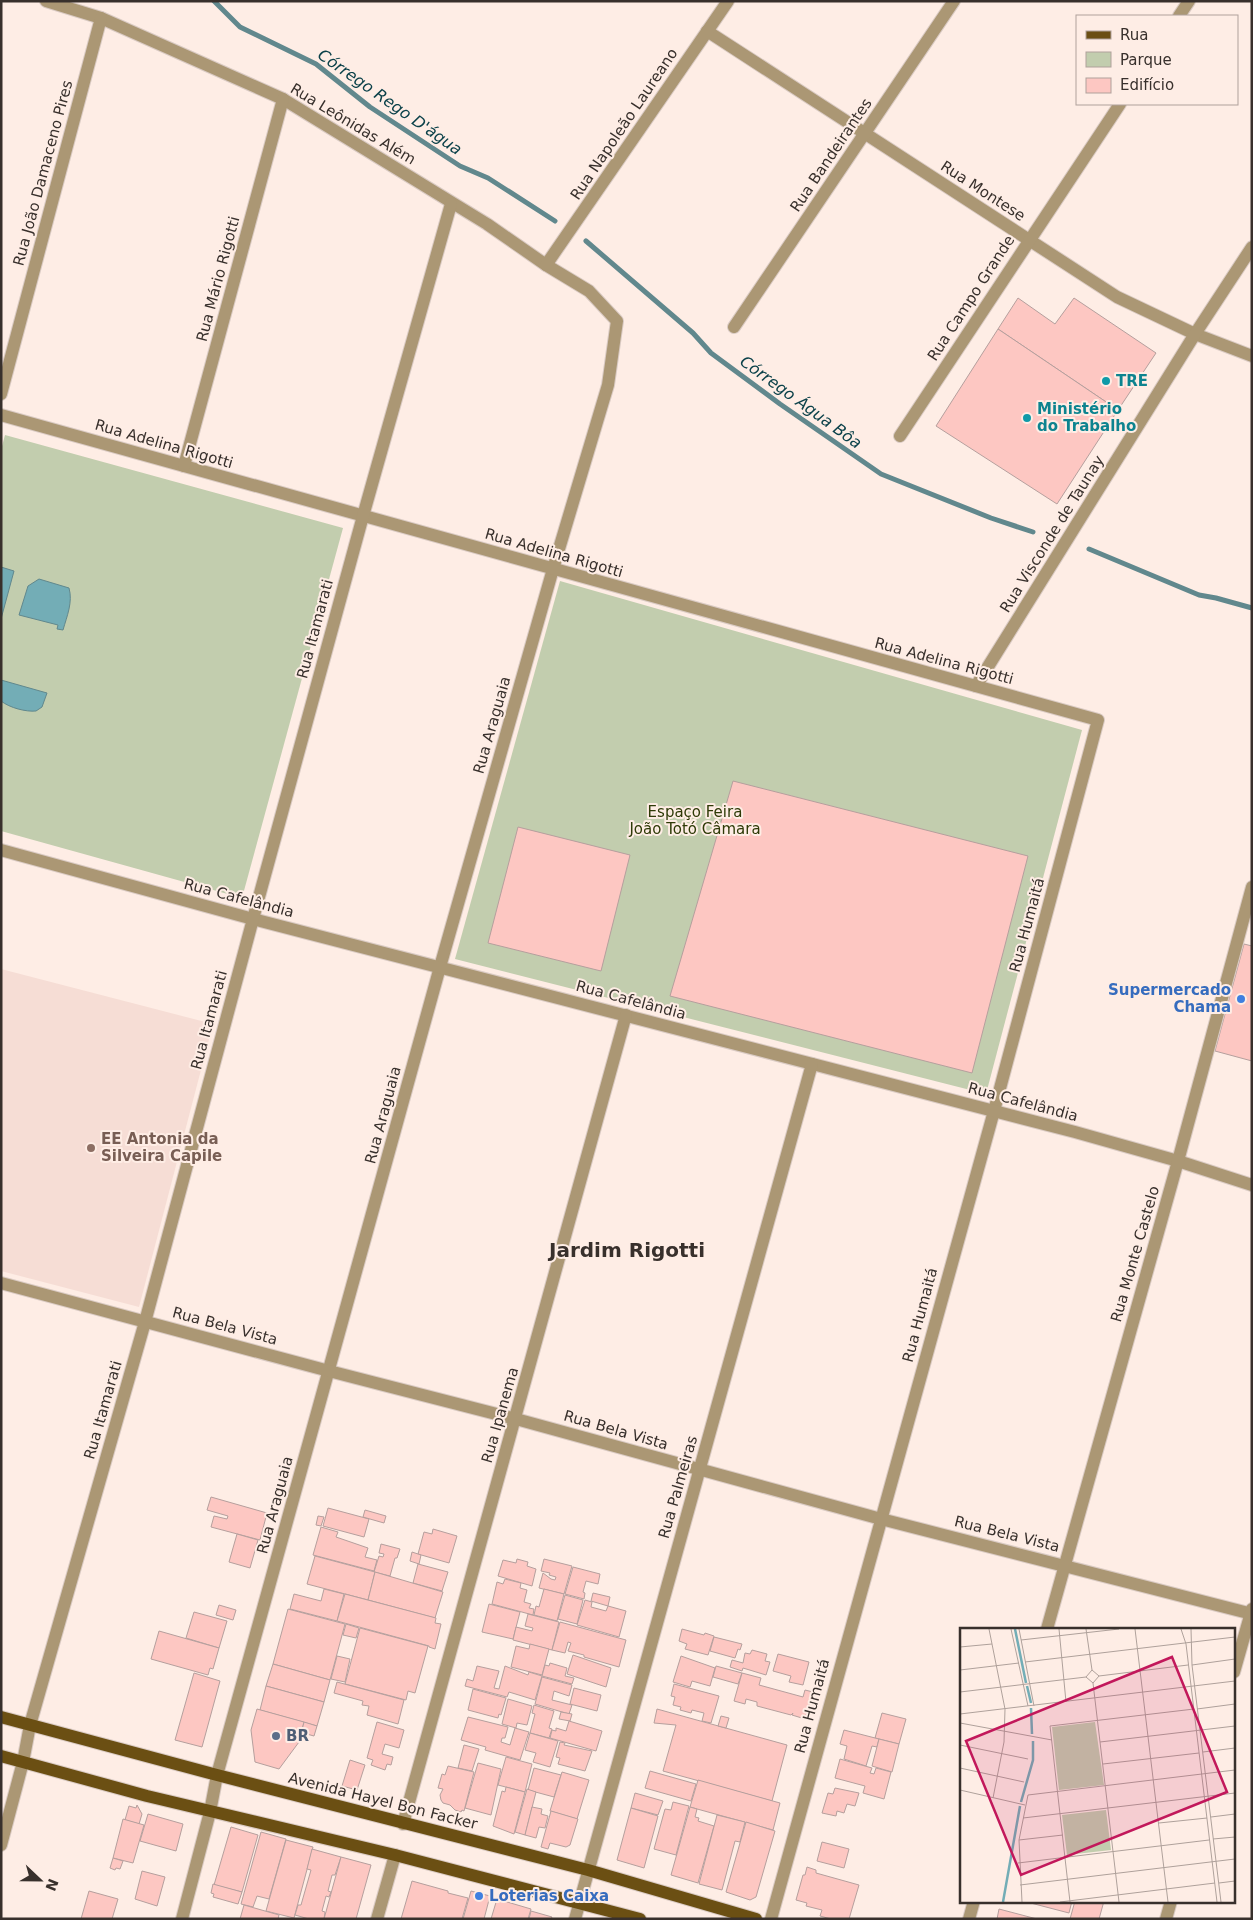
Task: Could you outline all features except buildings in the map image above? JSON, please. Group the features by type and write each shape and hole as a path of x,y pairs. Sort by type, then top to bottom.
{"main road":[{"name":"Avenida Hayel Bon Facker","path":"1,1716 217,1776 588,1870 756,1919"},
{"path":"1,1756 210,1812 394,1855 640,1919"}],"street":[{"name":"Rua Leônidas Além","path":"46,1 101,18 282,100 451,204 487,224 546,265 589,291 617,321"},
{"name":"Rua Napoleão Laureano","path":"546,265 728,1"},
{"name":"Rua Bandeirantes","path":"734,327 954,1"},
{"path":"1180,15 1189,1"},
{"name":"Rua João Damaceno Pires","path":"1,394 101,18"},
{"name":"Rua Montese","path":"707,31 1117,297 1194,334 1252,356"},
{"name":"Rua Mário Rigotti","path":"184,466 282,100"},
{"name":"Rua Campo Grande","path":"900,436 1119,105"},
{"name":"Rua Itamarati","path":"1,1845 23,1762 30,1724 145,1322 363,516 451,204"},
{"name":"Rua Visconde de Taunay","path":"976,686 1194,334 1252,247"},
{"name":"Rua Araguaia","path":"182,1919 210,1812 217,1776 440,967 553,569 608,385 617,321"},
{"name":"Rua Adelina Rigotti","path":"1,415 1098,720"},
{"name":"Rua Humaitá","path":"770,1919 994,1110 1098,720"},
{"name":"Rua Cafelândia","path":"1,850 253,919 994,1110 1178,1161 1252,1185"},
{"name":"Rua Monte Castelo","path":"1047,1628 1247,922 1252,887"},
{"name":"Rua Ipanema","path":"403,1824 414,1778 516,1419 626,1016"},
{"name":"Rua Palmeiras","path":"575,1919 812,1064"},
{"name":"Rua Bela Vista","path":"1,1284 516,1419 881,1519 1251,1612"},
{"path":"1236,1665 1251,1612"},
{"path":"378,1919 394,1855"},
{"path":"969,1919 974,1902"},
{"path":"1166,1919 1171,1902"}],"shaded area":[{"name":"EE Antonia da Silveira Capile","path":"1,969 213,1024 139,1307 1,1271"}],"green space":[{"path":"5,435 343,528 242,898 1,831 1,450"},
{"name":"Espaço Feira João Totó Câmara","path":"560,581 1082,730 986,1094 455,959"}],"water":[{"path":"1,567 14,571 1,619"},
{"path":"39,579 69,588 70,604 63,630 57,629 58,625 19,615 28,586"},
{"path":"1,680 47,693 42,707 36,711 28,711 13,708 1,701"}],"waterway":[{"name":"Córrego Rego D'água","path":"214,1 240,27 316,64 370,107 460,166 488,178 555,221"},
{"name":"Córrego Água Bôa","path":"586,241 693,333 711,353 780,404 881,474 991,518 1033,532"},
{"name":"Córrego Água Bôa","path":"1089,549 1199,595 1252,608"}],"place":[{"name":"TRE","path":"1106,381"},
{"name":"Ministério do Trabalho","path":"1027,418"},
{"name":"Supermercado Chama","path":"1241,999"},
{"name":"EE Antonia da Silveira Capile","path":"91,1148"},
{"name":"BR","path":"276,1736"},
{"name":"Loterias Caixa","path":"479,1896"}],"district":[{"name":"Jardim Rigotti","path":"627,1250"}]}
